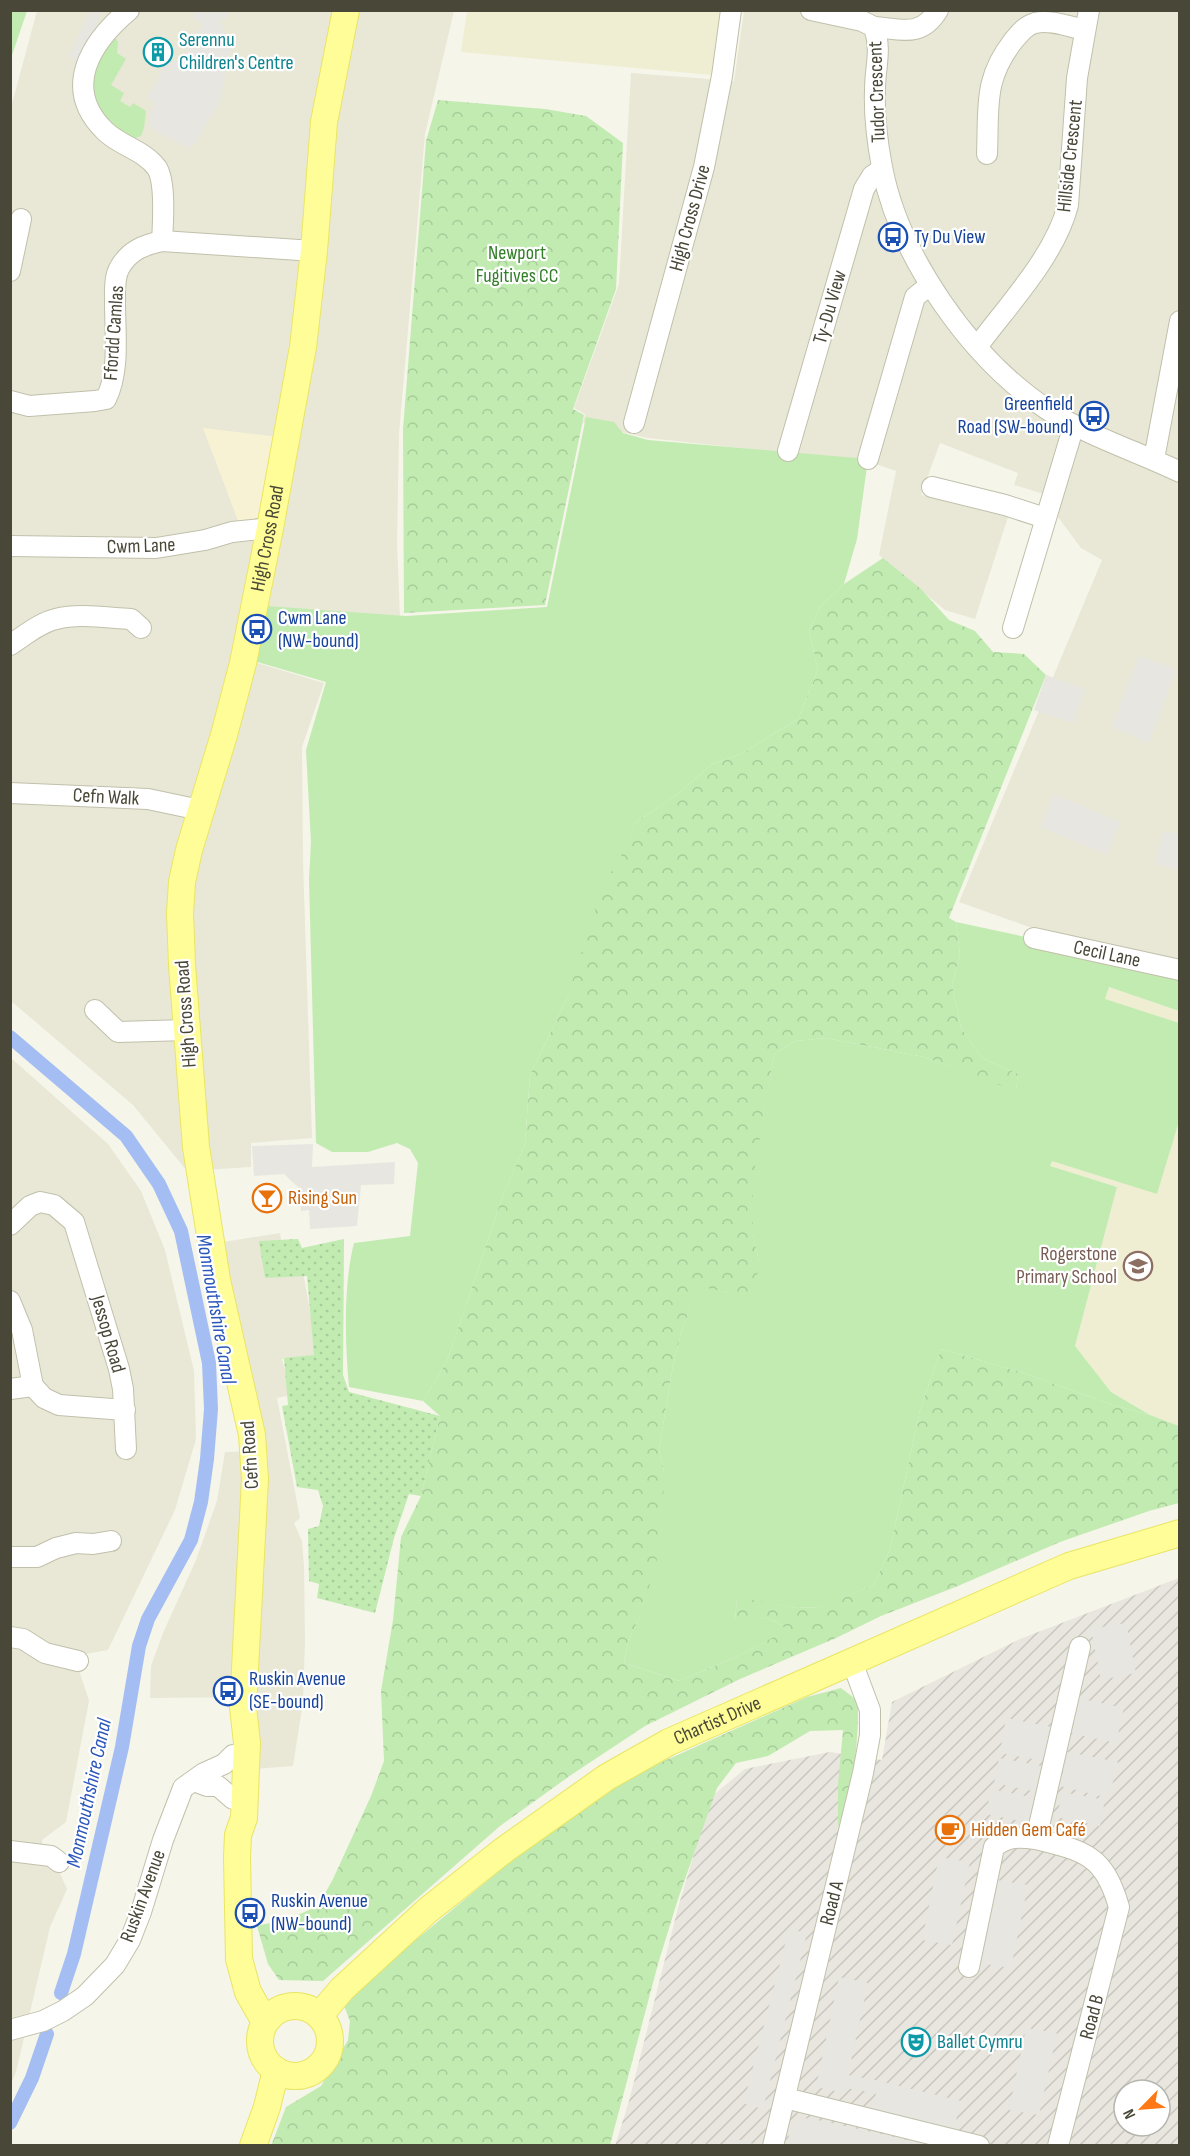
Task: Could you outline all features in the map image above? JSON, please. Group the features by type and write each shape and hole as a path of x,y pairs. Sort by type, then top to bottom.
{"main road":[{"name":"High Cross Road","path":"204,1206 196,1147 187,1030 180,913 182,882 200,810 224,735 243,663 270,528 303,347 314,251 324,122 346,10"},
{"name":"Cefn Road","path":"204,1206 217,1280 252,1435 255,1479 243,1707 247,1743 236,1782"},
{"name":"Chartist Drive","path":"320,2015 342,1989 428,1910 504,1850 607,1777 669,1742 1069,1566 1179,1533"},
{"name":"Cefn Road","path":"243,1707 234,1729 236,1782 244,1818 238,1835 239,1959 248,1992 265,2022"},
{"path":"291,2006 309,2008 320,2015 328,2027 330,2044 325,2060 316,2069 299,2076 288,2075 276,2070 264,2056 260,2046 265,2022 282,2008 291,2006"},
{"path":"253,2145 267,2107 276,2070"}],"street":[{"path":"103,36 108,10"},
{"path":"129,10 97,42 85,69 84,92 88,109 105,132 148,159 158,170 162,187 162,241"},
{"name":"High Cross Drive","path":"634,423 704,167 722,76 731,10"},
{"name":"Tudor Crescent","path":"811,10 862,21 874,27 879,41 875,87 875,127 882,169 904,234 930,285 977,347 1022,390 1047,410 1074,425 1179,472"},
{"path":"874,27 923,28 938,10"},
{"path":"987,154 990,83 999,61 1025,27 1034,23 1087,20"},
{"name":"Hillside Crescent","path":"977,347 1038,266 1064,223 1068,205 1077,78 1087,20"},
{"name":"Ty-Du View","path":"788,451 864,189 872,176 882,169"},
{"path":"10,271 21,219"},
{"name":"Ffordd Camlas","path":"10,401 29,406 106,399 111,389 113,372 115,287 118,268 129,255 143,246 162,241 314,251"},
{"path":"868,459 915,297 930,285"},
{"path":"1154,459 1179,321"},
{"path":"1013,628 1074,425"},
{"path":"932,487 1046,518"},
{"name":"Cwm Lane","path":"10,546 156,548 205,540 232,532 270,528"},
{"path":"10,645 38,627 56,619 83,617 131,619 141,628"},
{"name":"Cefn Walk","path":"10,792 148,800 200,810"},
{"name":"Cecil Lane","path":"1034,938 1179,970"},
{"path":"95,1010 118,1032 187,1030"},
{"name":"Jessop Road","path":"10,1225 30,1206 40,1202 54,1205 74,1222 119,1370 125,1410 126,1449"},
{"path":"10,1301 22,1330 33,1386 44,1398 59,1405 125,1410"},
{"path":"10,1389 33,1386"},
{"path":"10,1557 37,1557 56,1548 76,1543 93,1544 111,1541"},
{"path":"10,1637 23,1639 45,1653 78,1661"},
{"path":"969,1967 994,1847 1003,1840 1018,1836 1036,1839 1080,1647"},
{"name":"Road A","path":"773,2145 863,1773 870,1735 870,1710 852,1662"},
{"name":"Ruskin Avenue","path":"10,2030 43,2021 63,2011 85,1996 115,1965 130,1940 141,1912 179,1794 183,1788 204,1773 224,1764 236,1782"},
{"path":"194,1781 207,1786 236,1782"},
{"name":"Road B","path":"1036,1839 1086,1853 1101,1867 1114,1888 1119,1907 1058,2145"},
{"path":"10,1851 51,1856 59,1862"},
{"path":"784,2098 978,2145"}],"shaded area":[{"path":"37,11 454,11 425,134 399,434 397,543 400,618 237,657 324,683 302,747 303,862 312,1138 251,1143 251,1167 187,1171 133,1105 11,1001 10,111"},
{"path":"90,11 101,11 94,33 80,62 69,57"},
{"path":"197,11 231,11 225,20 219,18 231,48 220,101 194,145 187,148 149,127 150,115 155,103 147,98 169,59 179,63 203,24 193,18"},
{"path":"467,11 731,11 722,76 461,52"},
{"path":"744,11 1179,11 1179,967 1077,944 959,902 1102,560 1081,548 1058,517 1060,499 1014,485 1018,473 940,443 921,495 1008,517 975,619 945,610 879,555 896,471 870,462 648,438 583,423 585,414 574,408 619,284 631,73 734,81"},
{"path":"203,428 287,438 270,528 242,531"},
{"path":"1139,656 1176,669 1149,743 1112,727"},
{"path":"1046,675 1085,689 1073,723 1034,710"},
{"path":"1054,794 1120,822 1107,855 1041,827"},
{"path":"1164,831 1179,834 1179,870 1155,864"},
{"name":"Rogerstone Primary School","path":"1109,987 1179,1011 1179,1426 1150,1415 1111,1392 1075,1346 1117,1187 1049,1166"},
{"path":"11,1058 108,1144 141,1191 165,1250 194,1371 196,1439 175,1510 108,1650 79,1655 79,1670 89,1701 66,1822 42,1840 44,1865 59,1871 67,1889 50,1927 16,2072 11,2084"},
{"path":"313,1144 312,1167 395,1162 394,1184 361,1185 357,1226 310,1229 309,1210 301,1211 299,1188 284,1174 254,1176 252,1146"},
{"path":"280,1233 287,1275 303,1272 318,1356 282,1359 291,1395 277,1398 300,1518 294,1523 302,1541 305,1641 303,1702 293,1766 254,1769 251,1697 150,1698 151,1666 163,1633 196,1560 217,1501 225,1452 264,1451 217,1243"},
{"path":"1179,1578 1179,2145 615,2146 629,2101 678,1908 711,1797 745,1769 830,1752 882,1760 892,1702 1020,1639"},
{"path":"1126,1623 1136,1673 1101,1680 1091,1629"},
{"path":"1073,1697 1124,1708 1116,1743 1066,1732"},
{"path":"1006,1718 1051,1727 1044,1761 1000,1753"},
{"path":"1067,1752 1118,1762 1109,1798 1060,1786"},
{"path":"999,1758 1042,1766 1037,1792 994,1783"},
{"path":"991,1789 1035,1798 1030,1823 986,1814"},
{"path":"1062,1792 1105,1800 1100,1826 1057,1817"},
{"path":"939,1857 970,1862 952,1945 922,1940"},
{"path":"997,1880 1028,1885 1011,1968 980,1963"},
{"path":"789,1929 807,1933 763,2109 745,2104 745,2098"},
{"path":"839,1977 868,1983 848,2075 961,2101 953,2132 872,2111 876,2093 846,2088 844,2093 816,2087"},
{"path":"1026,2028 1057,2033 1039,2115 1009,2110"},
{"path":"808,2118 930,2145 787,2145 790,2130 798,2121"},
{"path":"729,2137 757,2145 727,2145"}],"green space":[{"path":"10,11 27,11 11,58"},
{"path":"115,37 118,42 117,53 126,59 111,85 124,93 120,101 130,107 133,103 146,111 141,136 133,139 120,132 104,116 94,91 94,73 97,65"},
{"name":"Newport Fugitives CC","path":"438,100 545,109 586,116 623,143 616,289 573,409 584,415 545,605 404,613 403,429 426,141"},
{"path":"586,417 614,422 623,433 648,440 868,459 857,539 844,584 821,606 809,631 818,670 798,719 741,754 712,764 679,793 635,823 586,942 566,1001 530,1075 525,1144 502,1198 447,1361 423,1401 349,1387 346,1315 350,1260 354,1243 410,1236 418,1163 410,1149 397,1143 368,1152 332,1152 316,1143 309,879 311,842 306,750 326,682 254,661 267,606 406,616 547,607"},
{"path":"883,558 921,589 949,620 975,631 993,652 1024,654 1046,675 949,918 956,922 960,954 952,985 961,1028 982,1058 1018,1074 1016,1091 924,1057 826,1038 795,1041 774,1055 753,1178 753,1234 759,1262 755,1291 729,1293 699,1286 682,1330 673,1365 659,1450 664,1471 663,1508 656,1566 639,1618 628,1642 624,1663 679,1681 738,1656 787,1630 769,1619 735,1620 737,1597 796,1608 821,1607 874,1585 890,1549 920,1410 941,1349 1024,1373 1179,1426 1179,1503 1060,1542 881,1616 740,1679 645,1726 500,1826 323,1981 279,1980 268,1964 257,1926 291,1918 318,1906 371,1796 384,1761 381,1691 393,1620 401,1537 421,1496 440,1416 423,1401 447,1361 502,1198 525,1144 530,1075 566,1001 607,873 615,870 635,823 679,793 712,764 741,754 798,719 818,670 809,631 821,606 844,584"},
{"path":"956,922 1179,970 1179,1011 1109,987 1105,999 1179,1023 1179,1121 1157,1194 1052,1161 1050,1166 1117,1187 1075,1346 1111,1392 1150,1415 1113,1405 1024,1373 941,1349 920,1410 890,1549 874,1585 822,1607 796,1608 737,1598 735,1619 763,1617 775,1621 788,1630 738,1656 679,1681 624,1663 628,1642 639,1618 664,1471 659,1450 673,1365 682,1330 699,1285 729,1293 759,1262 753,1234 752,1178 774,1055 795,1041 826,1038 924,1057 1016,1090 1018,1074 982,1058 961,1028 952,985 960,954"},
{"path":"298,1239 302,1248 344,1239 343,1375 349,1392 440,1416 421,1496 409,1494 394,1538 375,1613 317,1598 319,1584 309,1581 308,1529 319,1526 323,1506 318,1490 297,1487 282,1406 288,1405 284,1358 314,1355 307,1276 265,1278 259,1241"},
{"path":"841,1688 858,1701 858,1717 851,1781 838,1827 838,1785 843,1730 810,1731 768,1756 736,1763 717,1788 658,1964 610,2145 271,2146 286,2107 321,2086 348,2040 350,2021 342,2001 522,1852 635,1774 807,1697"}],"waterway":[{"name":"Monmouthshire Canal","path":"10,1037 126,1136 159,1184 181,1231 209,1363 211,1409 201,1502 191,1540 148,1619 139,1646 122,1747 74,1954 61,1993"},
{"name":"Monmouthshire Canal","path":"10,2123 32,2078 47,2034"}],"place":[{"name":"Serennu Children's Centre","path":"158,52"},
{"name":"Ty Du View","path":"893,237"},
{"name":"Greenfield Road (SW-bound)","path":"1094,416"},
{"name":"Cwm Lane (NW-bound)","path":"257,629"},
{"name":"Rising Sun","path":"267,1198"},
{"name":"Rogerstone Primary School","path":"1138,1266"},
{"name":"Ruskin Avenue (SE-bound)","path":"228,1691"},
{"name":"Hidden Gem Café","path":"950,1830"},
{"name":"Ruskin Avenue (NW-bound)","path":"250,1913"},
{"name":"Ballet Cymru","path":"916,2042"}]}
